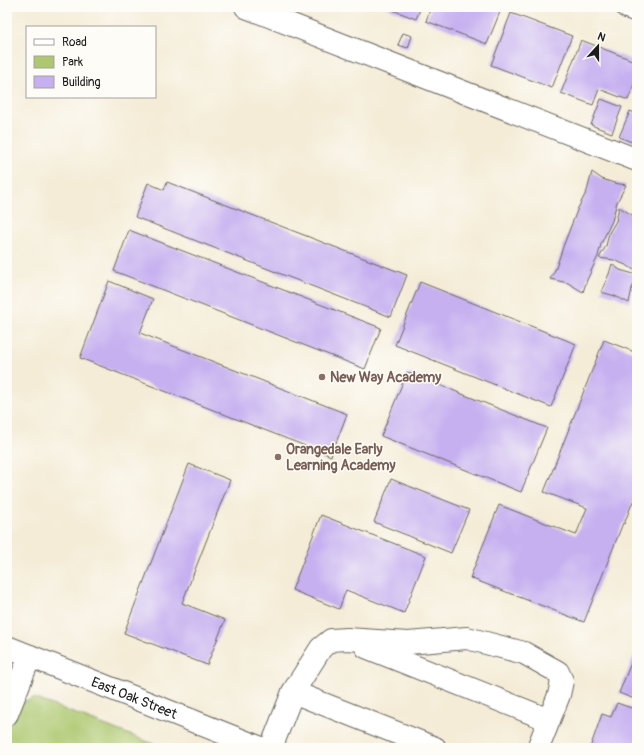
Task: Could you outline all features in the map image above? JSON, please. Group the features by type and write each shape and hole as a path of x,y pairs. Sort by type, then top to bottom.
{"street":[{"path":"246,7 637,160"},
{"path":"627,7 637,11"},
{"path":"271,748 293,692 321,648 331,640 346,639 408,644 467,638 524,653 558,672 562,680 559,695 538,748"},
{"path":"346,639 549,720"},
{"name":"East Oak Street","path":"7,647 261,748"},
{"path":"7,714 30,656"},
{"path":"293,692 435,748"}],"green space":[{"path":"7,696 22,703 34,698 164,748 7,748"}],"building":[{"path":"385,7 421,7 416,19"},
{"path":"431,7 502,7 487,44 426,21"},
{"path":"511,13 572,36 552,88 491,65"},
{"path":"403,33 412,36 408,48 398,45"},
{"path":"581,40 637,62 637,77 628,100 599,89 593,105 561,93"},
{"path":"601,99 622,107 612,133 591,125"},
{"path":"630,111 637,114 637,144 619,137"},
{"path":"592,172 602,179 626,185 617,202 612,221 601,244 598,256 583,292 568,283 550,279 556,268 578,208 587,191"},
{"path":"167,182 407,275 391,317 135,217 148,183 164,190"},
{"path":"619,207 637,218 637,272 614,260 599,258 606,246 609,233 616,221"},
{"path":"129,230 381,328 365,369 114,271"},
{"path":"612,264 620,270 637,275 637,279 632,288 629,303 615,296 601,292"},
{"path":"109,281 153,299 140,333 347,414 331,456 80,358"},
{"path":"420,282 576,344 551,407 395,345"},
{"path":"604,340 637,353 637,491 584,622 470,578 499,505 576,535 587,508 544,492"},
{"path":"407,372 547,428 521,492 381,436"},
{"path":"189,464 230,480 182,603 225,620 207,665 124,633"},
{"path":"391,479 469,510 451,553 374,522"},
{"path":"321,515 426,556 404,613 346,590 339,609 292,590"},
{"path":"637,648 637,700 619,693"},
{"path":"617,703 637,710 637,748 590,748 602,714 611,717"}],"place":[{"name":"New Way Academy","path":"322,377"},
{"name":"Orangedale Early Learning Academy","path":"278,457"}]}
